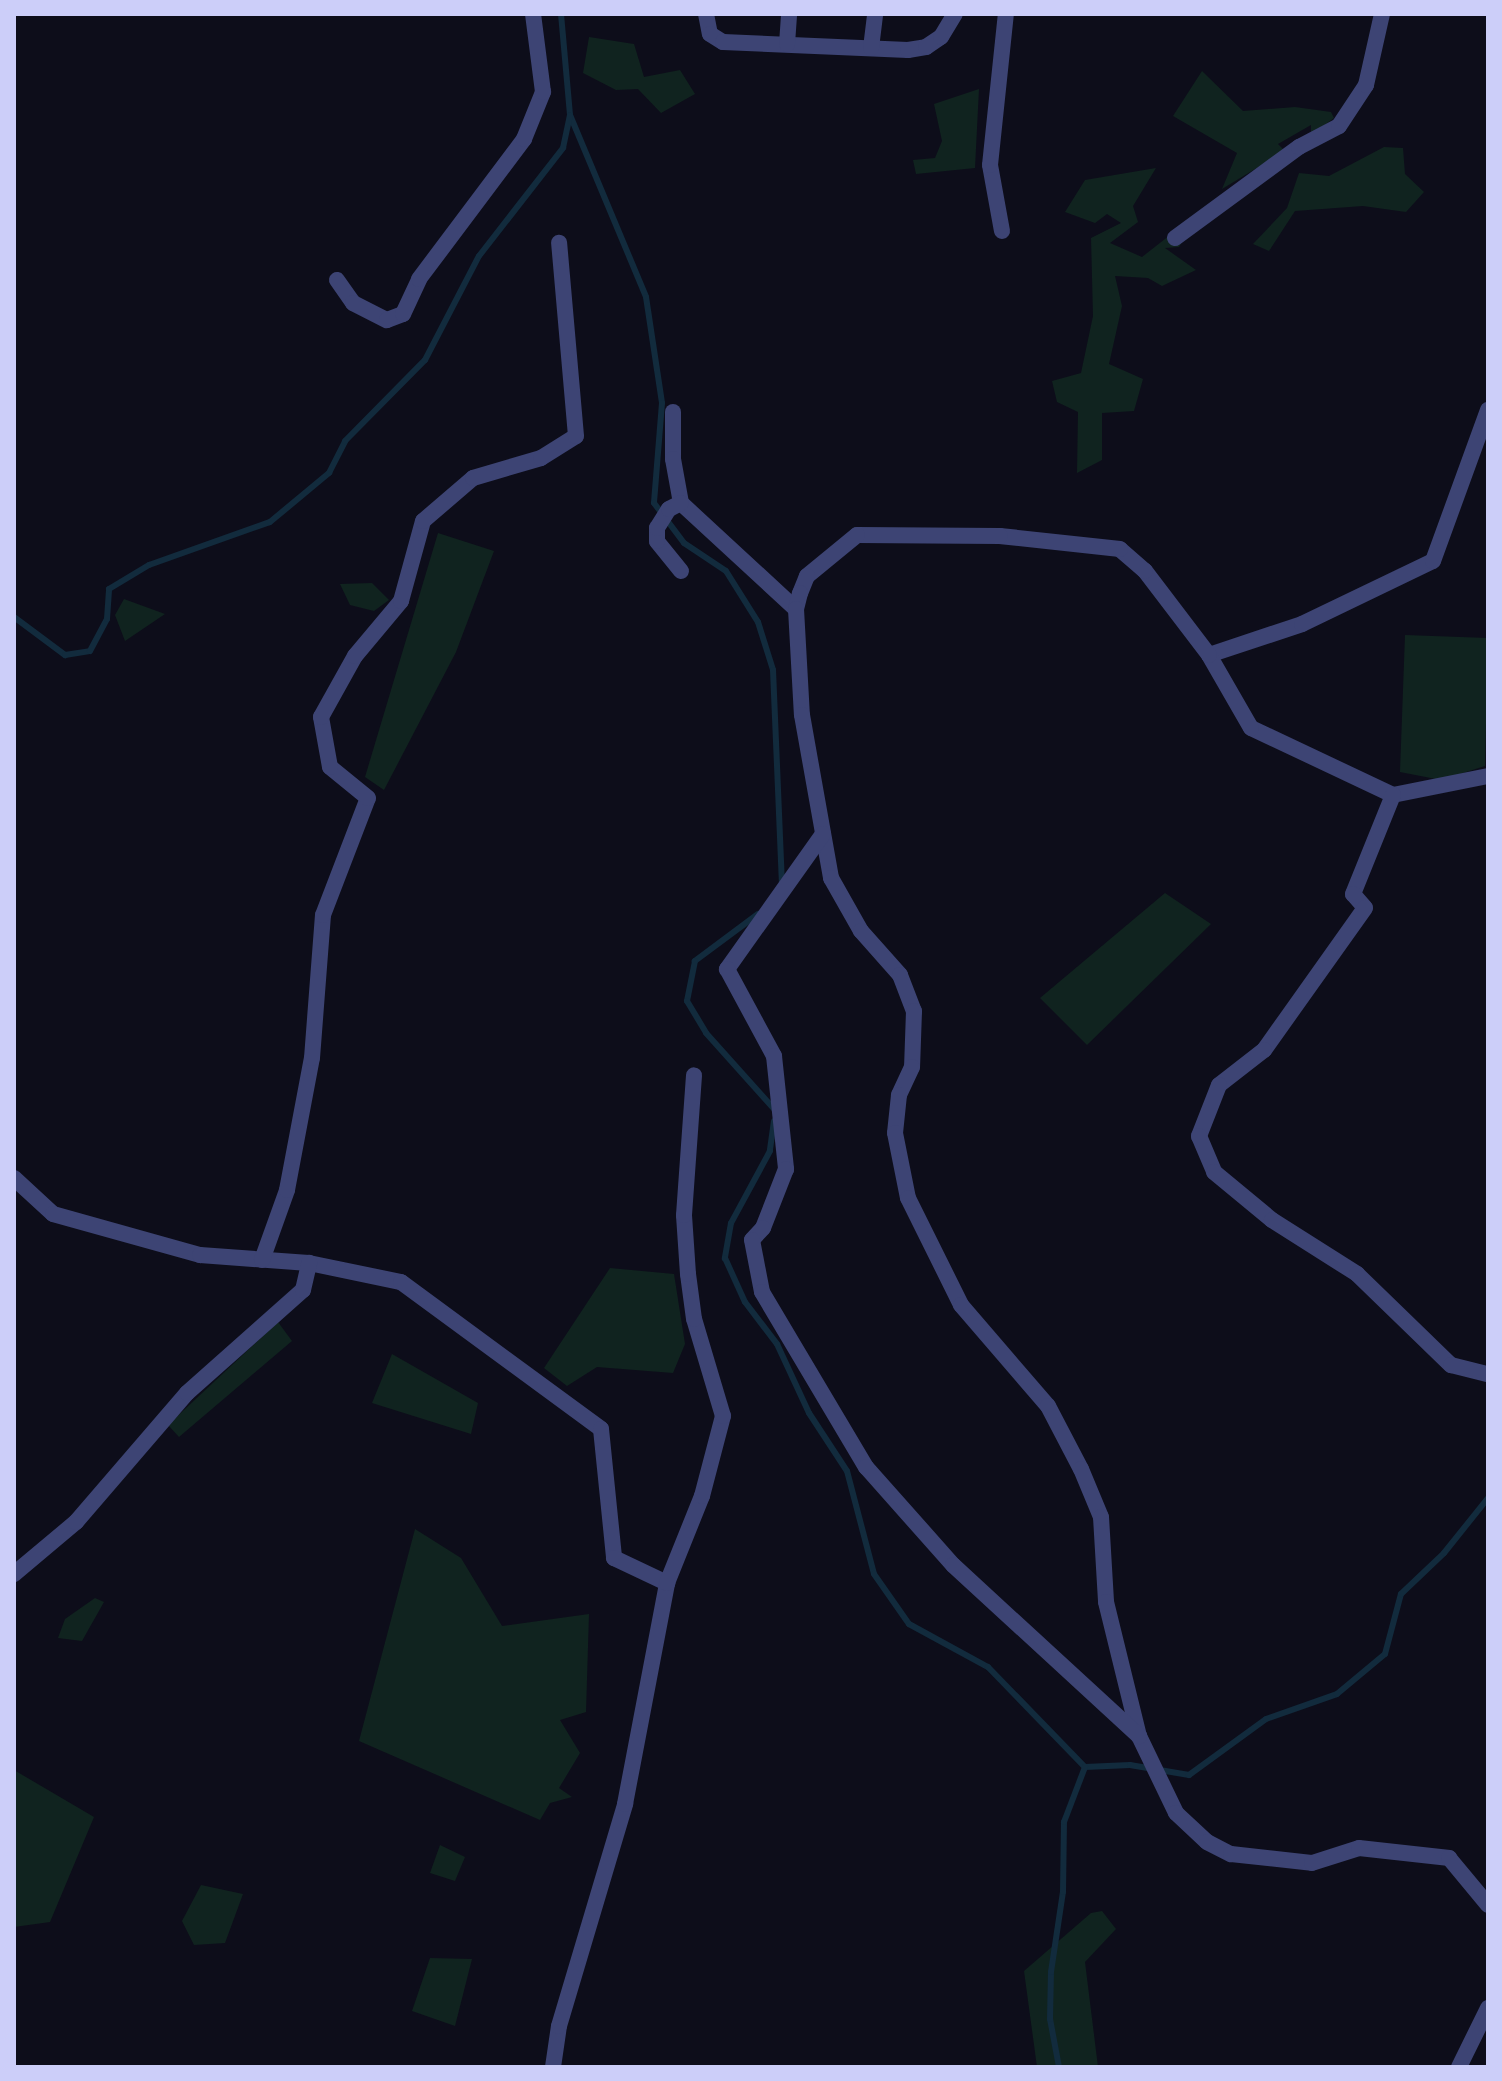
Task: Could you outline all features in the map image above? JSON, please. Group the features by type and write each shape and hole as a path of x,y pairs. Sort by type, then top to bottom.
{"street":[{"path":"337,280 353,303 387,320 403,314 419,279 524,139 543,92 533,14"},
{"path":"706,14 718,41 871,48 926,47 941,37 955,14"},
{"path":"787,44 789,14"},
{"path":"871,48 875,14"},
{"path":"1002,231 990,165 1004,14"},
{"path":"1175,238 1299,147 1339,126 1366,85 1382,14"},
{"path":"262,1260 287,1190 312,1058 323,915 368,798 330,767 321,717 355,656 401,601 423,521 473,478 541,458 576,436 559,243"},
{"path":"1209,655 1302,624 1433,561 1488,410"},
{"path":"673,412 675,506 657,528 657,541 681,571"},
{"path":"675,506 796,609"},
{"path":"1488,776 1393,795 1251,728 1209,655 1145,571 1120,549 1000,536 857,535 807,576 796,609 802,715 831,878 861,931 900,975 914,1011 912,1067 899,1095 895,1133 908,1198 961,1305 1048,1406 1081,1469 1101,1517 1106,1602 1139,1736 1176,1813 1207,1842 1231,1854 1312,1863 1359,1848 1449,1858 1488,1905"},
{"path":"1393,795 1353,894 1365,908 1264,1050 1219,1085 1199,1136 1214,1172 1272,1220 1357,1274 1451,1365 1488,1374"},
{"path":"823,834 727,969 774,1056 786,1169 768,1218 752,1240 762,1292 866,1467 953,1565 1139,1736"},
{"path":"553,2067 559,2026 625,1804 667,1583 702,1496 723,1416 694,1319 688,1274 684,1215 694,1075"},
{"path":"14,1178 53,1214 200,1255 309,1263 401,1282 601,1429 614,1558 667,1583"},
{"path":"14,1574 76,1522 187,1393 303,1290 309,1263"},
{"path":"1459,2067 1488,2008"}],"green space":[{"path":"589,37 634,44 644,77 680,70 695,94 661,113 638,89 616,90 583,73"},
{"path":"1202,71 1243,111 1295,107 1331,112 1334,118 1311,135 1311,125 1278,144 1285,151 1222,189 1237,153 1173,116"},
{"path":"979,89 975,168 916,174 913,160 935,158 942,141 934,104"},
{"path":"1384,147 1403,148 1405,174 1424,192 1406,212 1363,206 1295,211 1269,251 1253,244 1287,208 1299,173 1329,176"},
{"path":"1156,168 1133,206 1138,222 1110,243 1142,257 1202,210 1179,247 1165,248 1196,270 1162,286 1148,278 1115,276 1122,306 1109,364 1143,379 1134,411 1102,413 1102,460 1077,473 1078,412 1057,402 1052,381 1081,373 1093,316 1091,238 1121,223 1107,214 1095,223 1065,212 1085,180"},
{"path":"438,533 494,551 456,652 384,790 365,777"},
{"path":"372,583 389,600 374,611 350,605 340,584"},
{"path":"124,599 165,614 125,641 115,615"},
{"path":"1405,635 1488,638 1485,766 1441,780 1400,772"},
{"path":"1165,893 1211,924 1087,1045 1040,998"},
{"path":"610,1268 674,1274 685,1344 673,1373 597,1367 567,1386 544,1368"},
{"path":"278,1322 292,1341 179,1437 168,1425"},
{"path":"392,1354 478,1403 471,1434 372,1403"},
{"path":"415,1529 461,1558 502,1626 589,1614 586,1712 560,1720 580,1753 559,1788 572,1797 550,1803 540,1820 359,1741"},
{"path":"95,1598 104,1602 82,1641 58,1638 65,1619"},
{"path":"14,1770 94,1817 50,1922 14,1927"},
{"path":"440,1845 465,1857 455,1881 430,1873"},
{"path":"201,1885 243,1894 225,1943 194,1945 182,1921"},
{"path":"1102,1911 1116,1929 1085,1962 1098,2067 1037,2067 1024,1971 1091,1913"},
{"path":"430,1958 472,1959 455,2026 412,2011"}],"waterway":[{"path":"561,14 570,115 646,297 662,403 654,503 684,543 726,571 758,622 773,670 782,885"},
{"path":"14,617 65,655 90,651 107,619 109,589 149,565 270,522 329,473 345,441 425,360 479,256 563,148 570,116"},
{"path":"758,914 695,961 687,1001 706,1033 775,1110"},
{"path":"774,1121 770,1151 731,1223 725,1258 745,1302 777,1344 809,1413 847,1471 874,1574 909,1624 988,1667 1085,1767 1130,1765 1189,1775 1266,1719 1337,1694 1385,1654 1401,1594 1444,1553 1488,1498"},
{"path":"1059,2067 1050,2019 1051,1972 1063,1892 1064,1822 1085,1767"}]}
